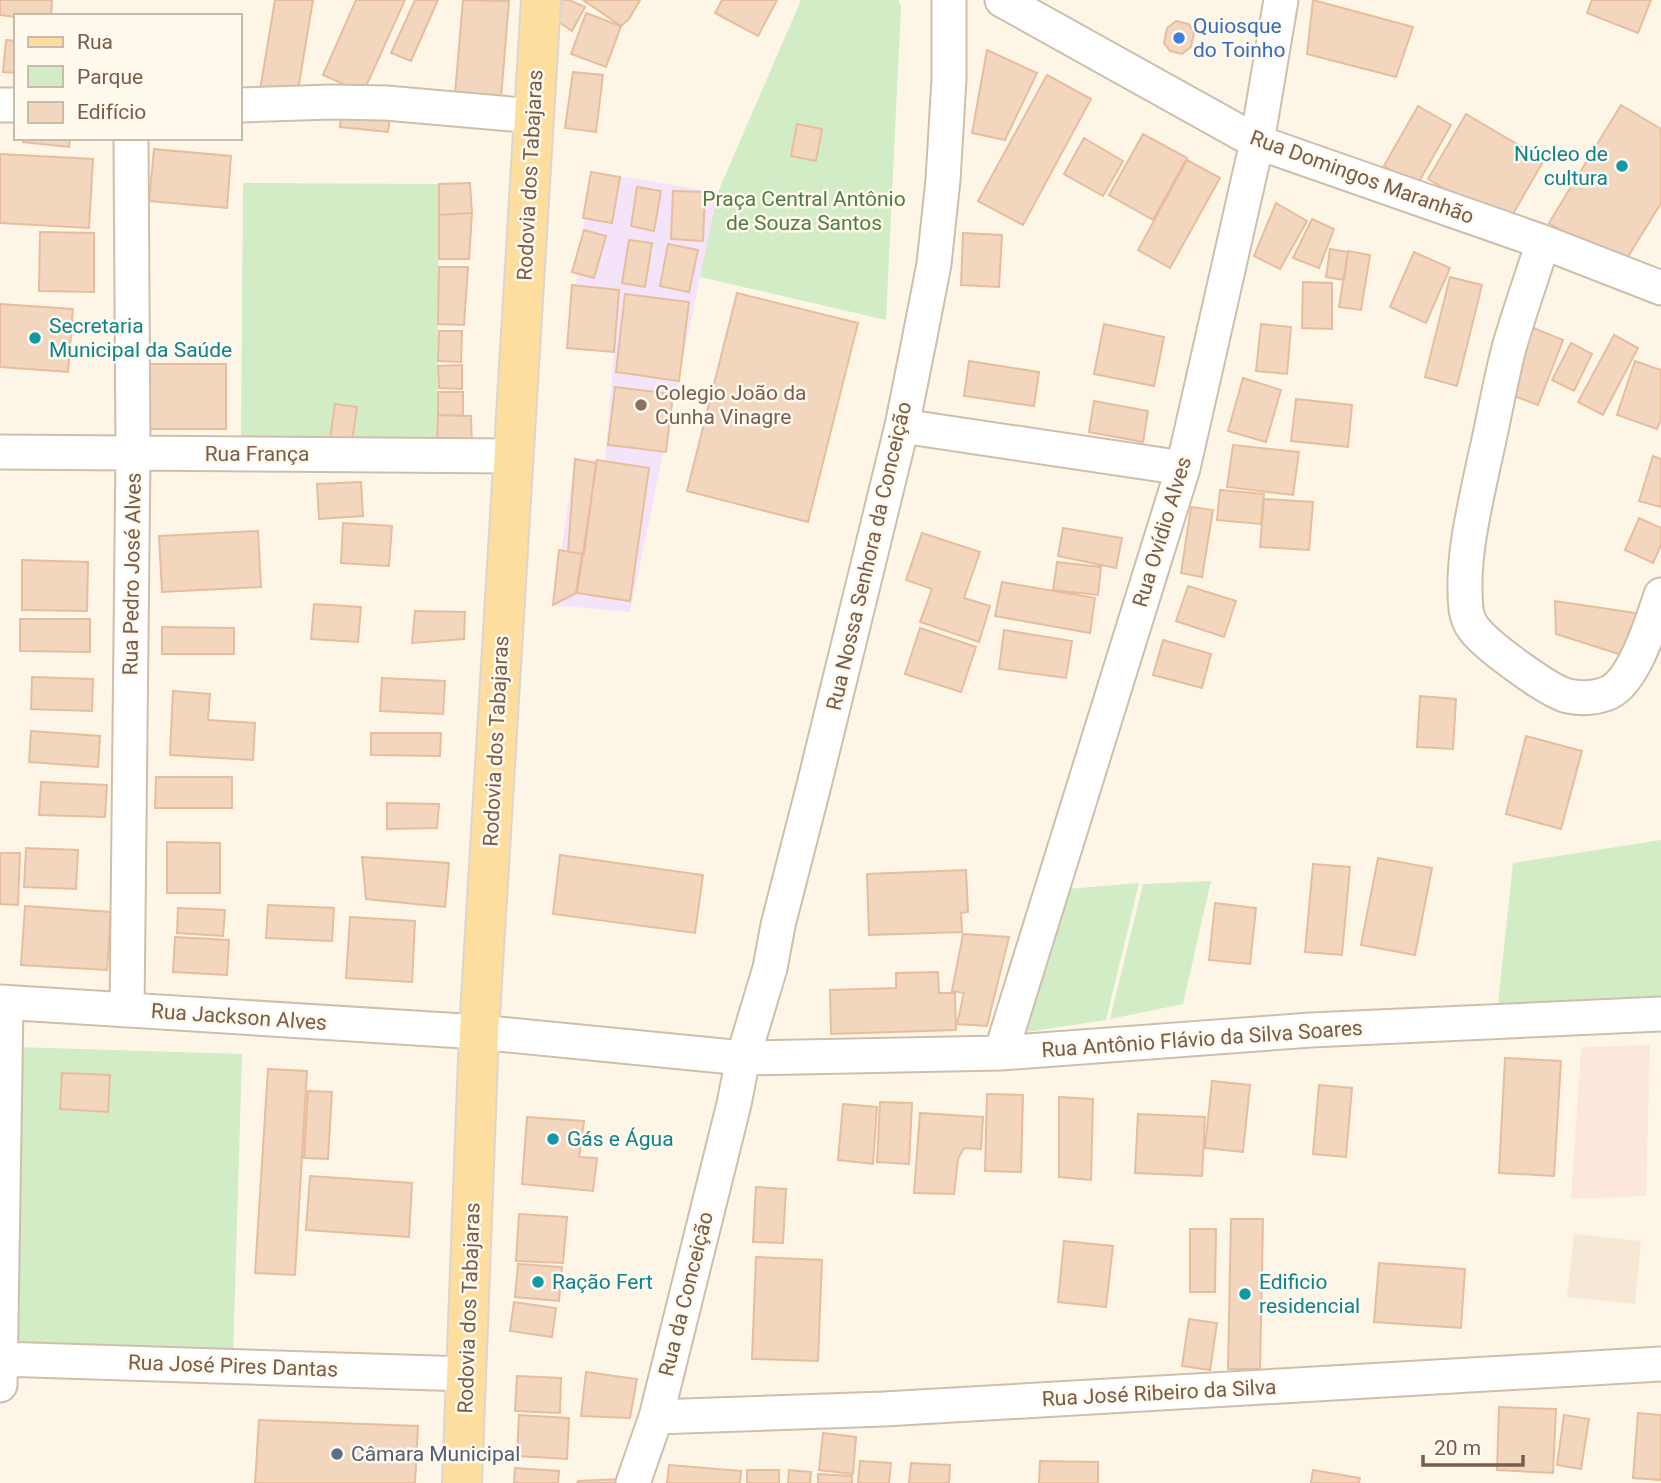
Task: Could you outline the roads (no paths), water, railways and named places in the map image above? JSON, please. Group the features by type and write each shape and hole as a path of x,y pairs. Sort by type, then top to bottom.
{"main road":[{"name":"Rodovia dos Tabajaras","path":"462,1483 479,1032 541,0"}],"street":[{"name":"Rua Nossa Senhora da Conceição","path":"734,1104 743,1058 770,968 778,925 902,426 933,264 943,180 949,79 949,0"},
{"name":"Rua Domingos Maranhão","path":"1002,0 1257,142 1543,242 1661,288"},
{"name":"Rua Ovídio Alves","path":"1001,1052 1183,468 1257,142 1281,0"},
{"path":"242,105 386,103 534,116"},
{"name":"Rua Pedro José Alves","path":"127,1010 133,453 131,140"},
{"path":"1543,242 1509,349 1465,560 1466,611 1471,626 1484,640 1551,689 1567,696 1595,696 1611,692 1625,677 1643,648 1661,595"},
{"path":"902,426 1183,468"},
{"name":"Rua França","path":"0,452 513,456"},
{"path":"0,1385 3,1002"},
{"name":"Rua Jackson Alves","path":"3,1002 479,1032 743,1058"},
{"name":"Rua Antônio Flávio da Silva Soares","path":"743,1058 1001,1052 1311,1030 1661,1014"},
{"name":"Rua da Conceição","path":"633,1483 656,1417 734,1104"},
{"name":"Rua José Pires Dantas","path":"0,1359 467,1374"},
{"name":"Rua José Ribeiro da Silva","path":"656,1417 897,1408 1661,1364"}],"place":[{"name":"Quiosque do Toinho","path":"1179,38"},
{"name":"Núcleo de cultura","path":"1622,166"},
{"name":"Secretaria Municipal da Saúde","path":"35,338"},
{"name":"Colegio João da Cunha Vinagre","path":"641,405"},
{"name":"Gás e Água","path":"553,1139"},
{"name":"Ração Fert","path":"538,1282"},
{"name":"Edificio residencial","path":"1245,1294"},
{"name":"Câmara Municipal","path":"337,1454"}],"park label":[{"name":"Praça Central Antônio de Souza Santos","path":"804,211"}]}
